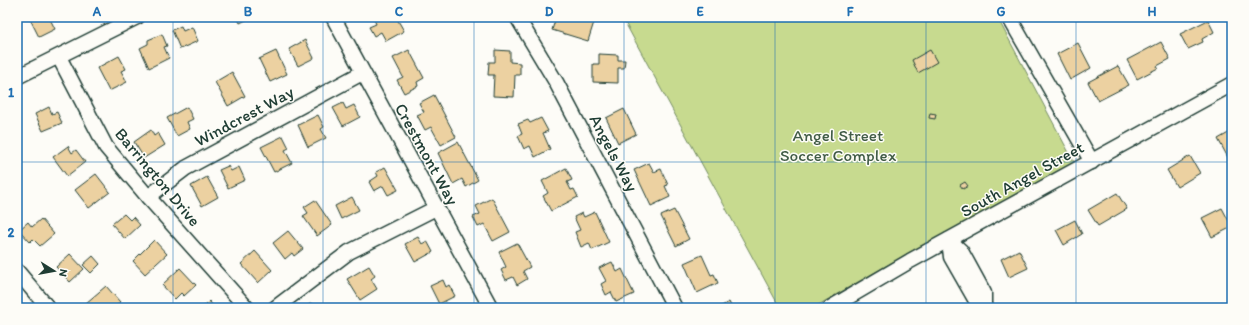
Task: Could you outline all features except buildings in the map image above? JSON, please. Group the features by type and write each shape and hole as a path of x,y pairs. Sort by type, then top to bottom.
{"street":[{"path":"17,77 137,17"},
{"name":"Crestmont Way","path":"332,17 491,308"},
{"name":"Angels Way","path":"517,17 556,82 675,308"},
{"path":"1009,17 1092,162"},
{"name":"Barrington Drive","path":"59,57 106,147 148,197 248,308"},
{"name":"Windcrest Way","path":"148,197 186,168 362,73"},
{"name":"South Angel Street","path":"830,308 949,240 1232,84"},
{"path":"275,308 349,252 436,208"},
{"path":"949,240 961,251 984,293 985,306"},
{"path":"17,271 48,308"}],"green space":[{"name":"Angel Street Soccer Complex","path":"622,17 997,17 1075,164 910,252 813,308 780,308"}]}
